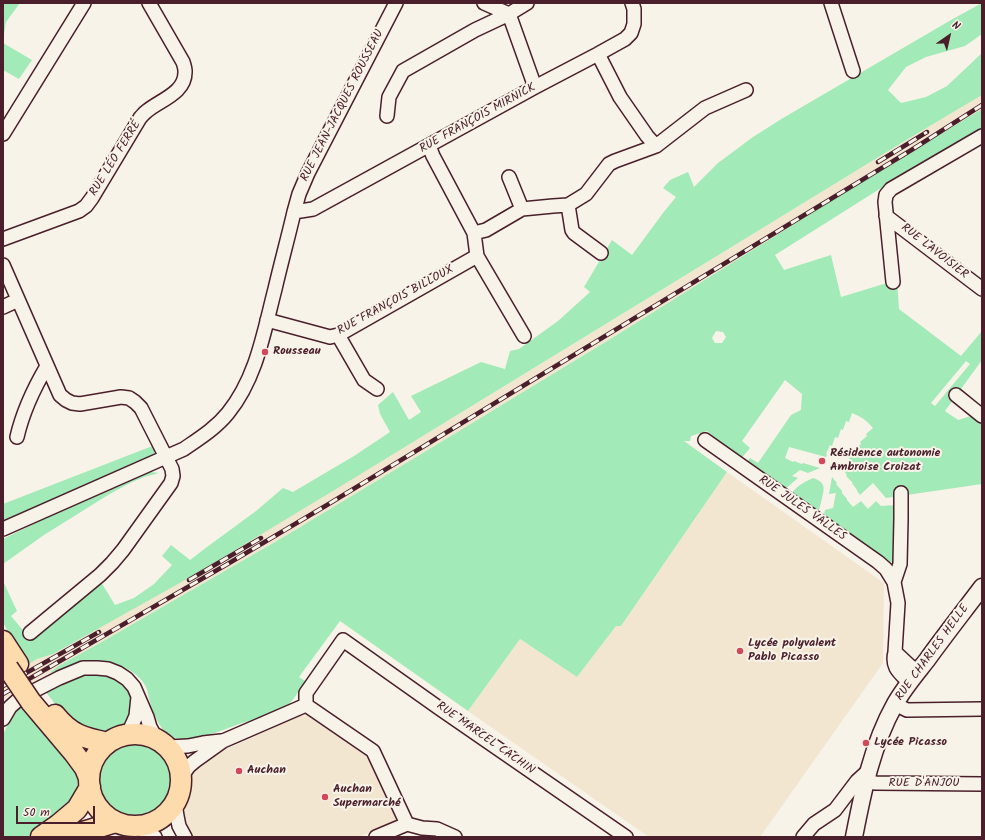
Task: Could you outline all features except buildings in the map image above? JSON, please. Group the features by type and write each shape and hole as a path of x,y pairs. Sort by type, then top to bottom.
{"main road":[{"path":"3,641 10,664 85,768 90,782 93,798 98,808 106,816 116,822 136,826 148,825 160,820 169,812 180,794 181,777 179,766 174,756 162,743 148,736 128,734 117,737 100,750 91,768 90,782 77,809 41,837"},
{"path":"36,699 73,732 86,738 108,743"},
{"path":"66,837 116,822"}],"street":[{"path":"3,134 84,3"},
{"name":"RUE LÉO FERRÉ","path":"3,239 79,211 86,206 140,118 181,86 185,71 183,62 149,3"},
{"name":"RUE JEAN-JACQUES ROUSSEAU","path":"3,529 184,449 203,437 229,412 249,379 257,357 294,212 308,173 396,3"},
{"path":"484,3 509,14 535,87"},
{"path":"387,116 390,97 403,71 474,30 509,14 527,3"},
{"name":"RUE FRANÇOIS MIRNICK","path":"294,212 313,209 625,39 631,33 634,24 634,9 632,3"},
{"path":"831,3 853,71"},
{"path":"598,54 620,97 647,136 656,146"},
{"path":"474,233 486,230 522,210 568,205 586,194 609,164 656,146 706,108 746,90"},
{"path":"893,282 886,216 886,195 891,189 982,136"},
{"path":"429,146 474,233 477,256 524,336"},
{"path":"509,177 522,210"},
{"path":"568,205 572,230 574,233 601,253"},
{"name":"RUE LAVOISIER","path":"886,216 982,289"},
{"name":"RUE FRANÇOIS BILLOUX","path":"267,320 330,336 338,335 477,256"},
{"path":"3,265 60,395 72,404 121,397 129,398 141,408 172,469 171,483 112,563 30,633"},
{"path":"3,307 18,300"},
{"path":"338,335 364,380 377,388"},
{"path":"17,437 21,419 37,383 47,366"},
{"path":"956,395 982,416"},
{"name":"RUE JULES VALLES","path":"705,440 878,562 886,570 894,582"},
{"path":"901,493 900,564 894,582 898,603 896,652 910,666 914,677"},
{"name":"RUE CHARLES HELLE","path":"854,837 872,756 895,704 982,587"},
{"name":"RUE MARCEL CACHIN","path":"306,705 306,694 344,640 439,708 626,837"},
{"path":"3,719 10,707 20,698 59,678 83,668 102,668 118,673 127,679 138,696 150,727 162,743 188,746 223,741"},
{"path":"128,734 136,716 138,696"},
{"path":"895,704 906,710 982,709"},
{"path":"181,777 195,760 223,741 306,705 373,751 407,824"},
{"path":"804,835 814,824 835,810 857,781 867,776"},
{"name":"RUE D'ANJOU","path":"867,776 876,783 982,784"},
{"path":"175,804 179,826 185,837"},
{"path":"835,810 860,811"},
{"path":"376,837 407,824 422,828 437,829 455,837"},
{"path":"136,826 155,837"}],"shaded area":[{"path":"982,95 982,109 863,181 612,338 287,535 60,665 3,700 3,681 27,665 37,659 53,654 201,570"},
{"name":"Lycée polyvalent Pablo Picasso","path":"727,472 884,583 883,663 760,837 649,837 468,711 520,639 577,677 616,626 621,626"},
{"path":"312,715 367,752 398,820 359,837 192,837 183,814 193,773 216,754 299,716"}],"green space":[{"path":"3,3 20,3 6,22 3,40"},
{"path":"982,3 982,34 965,46 926,57 906,67 888,90 901,103 926,97 947,86 982,53 982,95 194,575 53,654 37,659 27,665 3,622 3,581 17,611 11,616 32,641 101,582 115,605 134,598 154,584 172,565 162,556 171,545 190,560 256,511 283,488 293,492 354,456 390,432 380,414 378,405 393,392 409,420 421,412 411,396 481,362 505,369 510,351 519,349 558,321 590,292 584,287 612,240 632,255 676,197 663,188 670,180 688,172 694,187 718,163 753,137 783,118"},
{"path":"3,43 32,60 19,79 3,70"},
{"path":"982,109 982,130 878,190 775,255 784,270 831,255 841,297 897,280 899,309 961,356 982,331 982,360 945,411 958,420 974,415 982,421 982,484 886,498 873,483 860,495 841,467 850,460 849,458 856,452 855,450 861,444 860,442 873,428 864,419 852,413 849,422 846,421 843,430 841,429 838,438 835,437 832,446 830,445 826,457 789,447 785,458 793,462 820,468 808,473 800,470 792,476 798,478 784,490 746,464 750,458 758,463 791,415 801,410 802,394 785,380 742,441 750,448 740,460 714,443 712,435 707,431 691,436 690,441 684,441 727,472 621,626 616,626 577,677 520,639 468,711 340,621 299,677 305,681 294,698 285,707 267,715 209,735 185,739 176,738 165,732 157,720 149,700 146,687 141,679 134,673 118,665 99,662 81,663 49,673 60,665 287,535 441,442 612,338 863,181","holes":["716,331 723,332 726,337 722,343 715,343 712,338","966,361 970,364 935,406 931,403"]},
{"path":"155,445 154,454 147,460 3,521 3,504"},
{"path":"151,472 159,473 130,483 108,495 44,535 3,564 3,539 44,519"},
{"path":"832,477 853,507 861,501 868,509 876,501 881,506 897,505 894,561 888,563 823,518 825,510 833,508 836,493 829,494"},
{"path":"813,478 820,481 824,488 818,514 791,495 803,483"},
{"path":"96,673 113,675 123,683 132,695 132,709 128,722 119,729 105,732 92,731 75,723 60,710 45,691 83,675"},
{"path":"23,702 77,771 77,789 74,799 71,802 32,834 16,838 3,837 3,735 11,717"},
{"path":"135,742 150,745 162,754 171,766 174,781 171,796 162,808 150,817 135,820 120,817 108,808 99,796 96,781 99,766 108,754 120,745"}],"railway":[{"path":"3,694 327,505 913,149 982,105"},
{"path":"878,162 927,132"},
{"path":"189,580 261,538"},
{"path":"3,686 99,632"}],"place":[{"name":"Rousseau","path":"265,352"},
{"name":"Résidence autonomie Ambroise Croizat","path":"822,461"},
{"name":"Lycée polyvalent Pablo Picasso","path":"740,651"},
{"name":"Lycée Picasso","path":"866,743"},
{"name":"Auchan","path":"239,771"},
{"name":"Auchan Supermarché","path":"325,797"}]}
